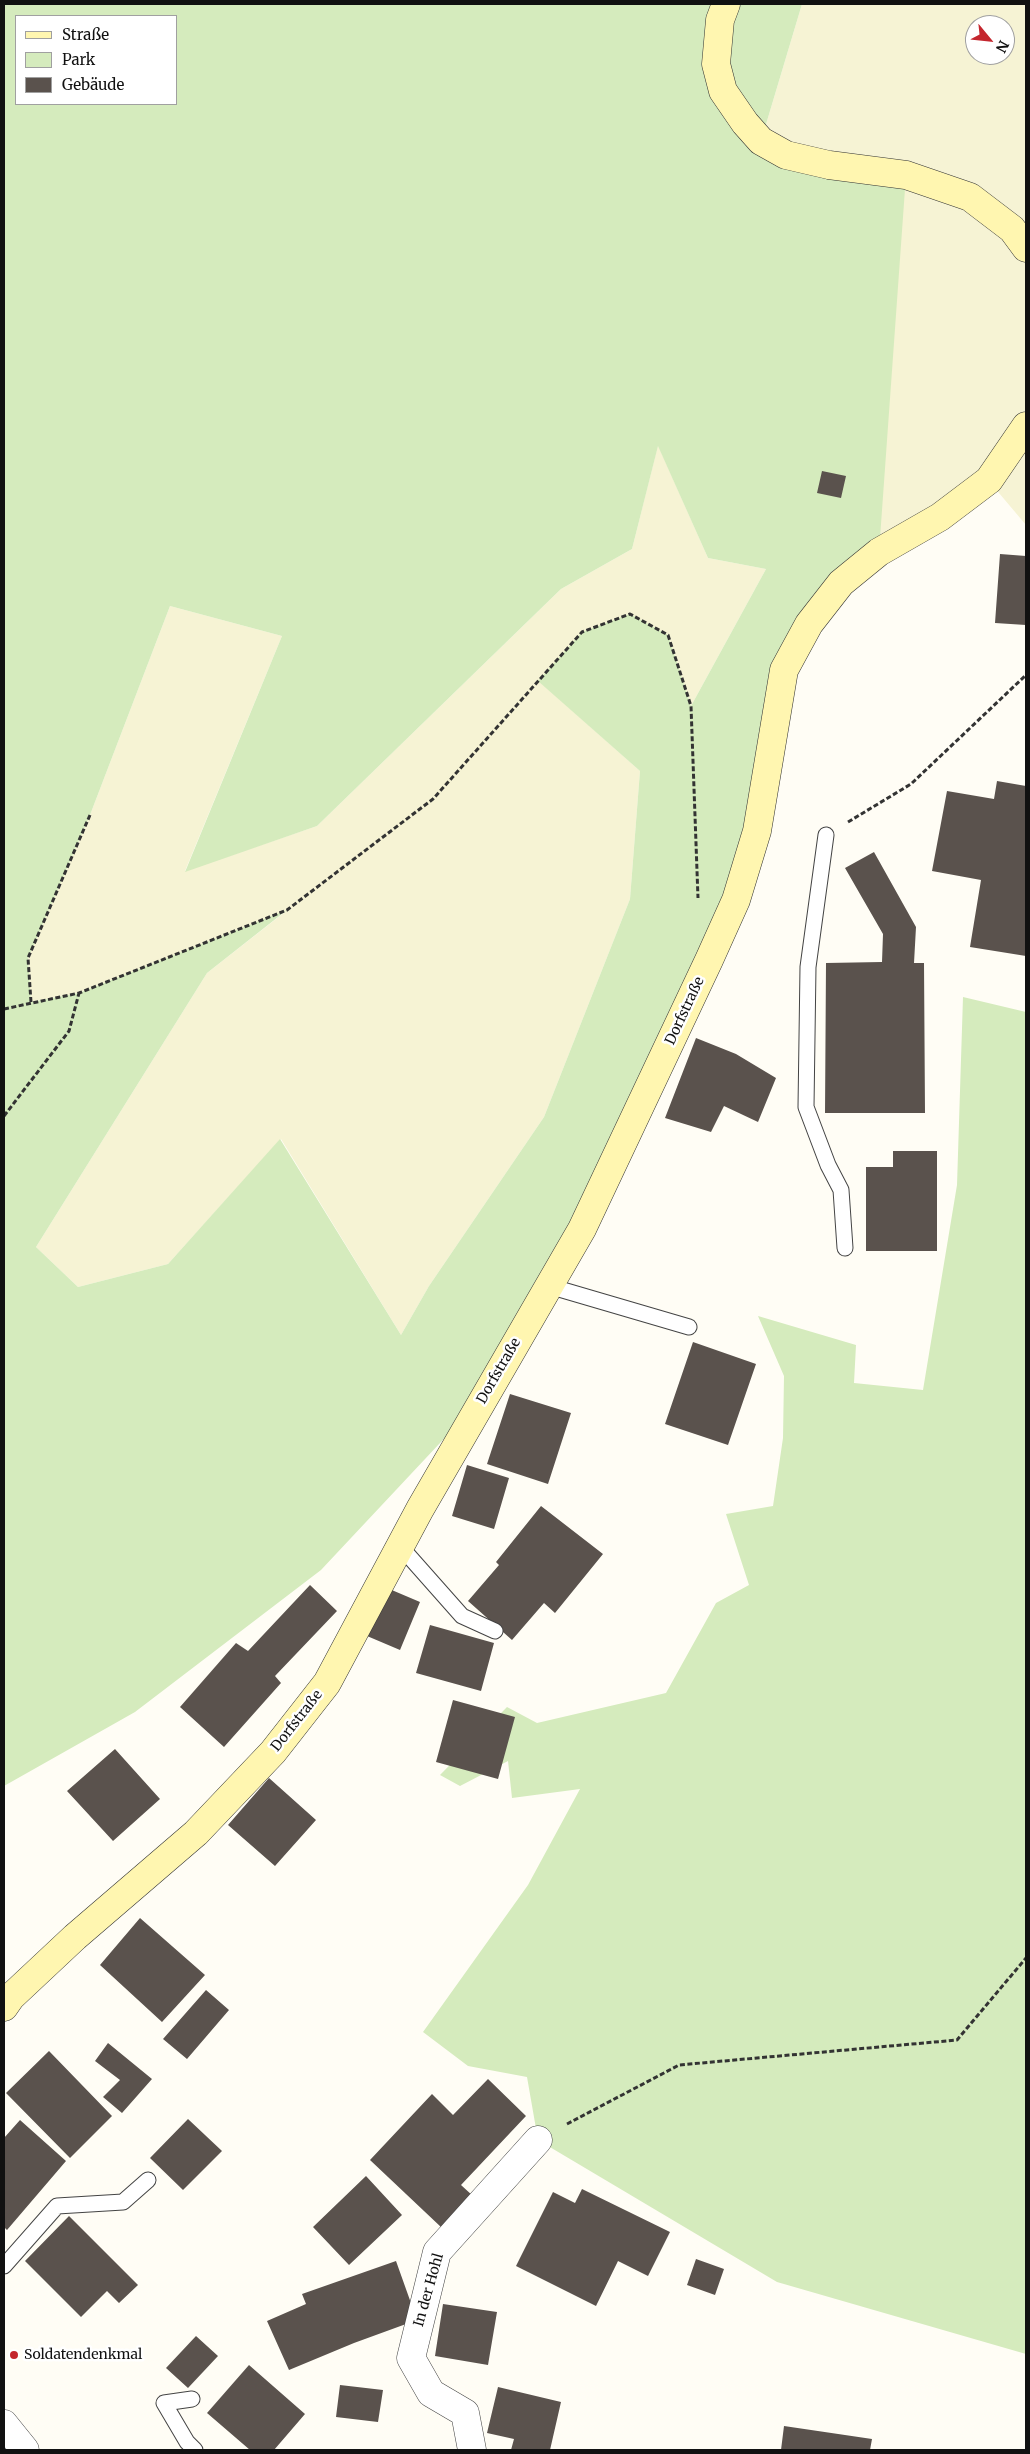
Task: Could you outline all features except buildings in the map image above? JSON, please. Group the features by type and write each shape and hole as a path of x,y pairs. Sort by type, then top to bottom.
{"main road":[{"path":"726,4 720,20 716,64 724,91 745,123 761,141 786,155 828,165 906,175 970,197 1012,229 1026,248"},
{"name":"Dorfstraße","path":"4,2007 11,1997 75,1937 196,1833 272,1752 326,1683 400,1546 582,1229 736,900 757,831 784,670 809,624 841,583 879,552 940,517 988,480 1026,426"}],"street":[{"name":"In der Hohl","path":"472,2450 465,2413 431,2393 411,2358 437,2252 538,2140"},
{"path":"4,2424 25,2450"}],"lane":[{"path":"826,835 808,967 806,1107 828,1165 841,1190 845,1248"},
{"path":"549,1286 689,1327"},
{"path":"400,1546 462,1616 495,1631"},
{"path":"4,2266 57,2206 123,2202 148,2180"},
{"path":"192,2399 164,2403 187,2442 196,2450"}],"path":[{"path":"4,1009 79,993 287,910 433,799 582,632 630,614 668,635 691,706 698,907"},
{"path":"826,835 911,784 1026,675"},
{"path":"31,1002 28,958 90,816"},
{"path":"4,1116 69,1032 79,993"},
{"path":"538,2140 679,2065 957,2040 1026,1958"}],"shaded area":[{"path":"802,4 1026,4 1026,525 988,480 879,552 761,141"},
{"path":"658,445 708,558 766,569 691,706 668,635 539,681 640,771 630,899 544,1117 429,1286 401,1335 281,1139 168,1264 78,1287 36,1247 207,973 285,912 79,993 31,1002 28,958 90,815 170,606 282,636 185,871 317,826 561,589 632,549"}],"green space":[{"path":"4,4 802,4 761,141 906,175 879,552 809,624 736,900 485,1395 321,1570 135,1712 4,1786","holes":["658,446 708,558 766,569 691,706 668,635 630,614 582,632 538,681 640,771 630,899 544,1117 429,1286 401,1335 280,1139 168,1264 78,1287 36,1247 207,973 287,910 79,993 31,1002 28,958 90,815 170,606 282,636 185,872 317,826 561,589 632,549"]},
{"path":"963,997 1026,1012 1026,2354 777,2282 538,2140 527,2077 468,2066 423,2032 528,1885 580,1789 512,1798 508,1761 460,1786 440,1775 507,1707 537,1723 666,1693 716,1603 749,1585 726,1514 773,1506 783,1438 784,1376 758,1316 856,1345 854,1383 923,1390 957,1185"}],"place":[{"name":"Soldatendenkmal","path":"14,2355"}]}
